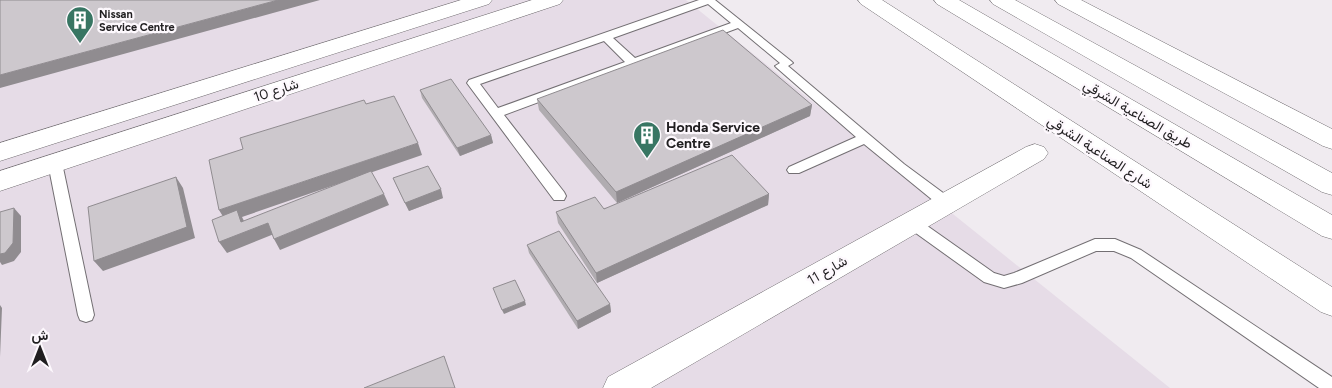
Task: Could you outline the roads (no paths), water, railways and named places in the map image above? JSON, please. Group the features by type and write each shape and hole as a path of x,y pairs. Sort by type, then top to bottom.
{"main road":[{"name":"شارع 10","path":"0,152 482,0"},
{"name":"شارع 10","path":"7,180 553,0"},
{"name":"شارع الصناعية الشرقي","path":"869,0 1332,303"},
{"name":"طريق الصناعية الشرقي","path":"944,0 1332,228"},
{"path":"1000,0 1332,185"},
{"path":"1065,0 1332,140"},
{"name":"شارع 10","path":"0,136 182,94"},
{"name":"شارع 11","path":"620,388 1034,153"}],"lane":[{"path":"559,196 473,82 709,0 739,24 865,138 945,202"},
{"path":"496,113 739,24"},
{"path":"605,36 633,62"},
{"path":"794,170 865,138"},
{"path":"55,163 86,315"},
{"path":"911,222 989,278 1004,282 1017,279 1095,245 1115,245 1136,254 1332,387"}],"place":[{"name":"Nissan Service Centre","path":"80,44"},
{"name":"Honda Service Centre","path":"647,159"}]}
